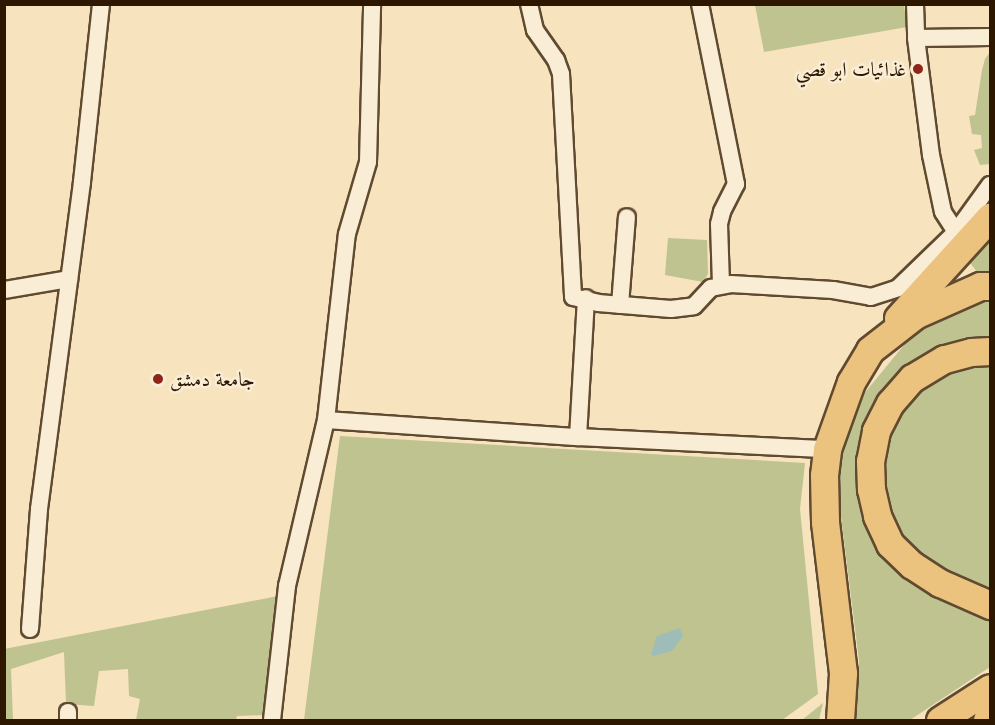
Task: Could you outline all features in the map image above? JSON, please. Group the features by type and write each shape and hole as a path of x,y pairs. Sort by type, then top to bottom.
{"highway":[{"path":"840,720 843,673 825,522 824,475 827,449 851,382 870,350 990,217"},
{"path":"870,350 915,315 980,286 990,286"},
{"path":"990,351 970,352 944,359 912,378 890,403 876,431 870,460 871,489 877,516 890,544 912,565 940,583 990,604"},
{"path":"940,720 986,710"}],"street":[{"path":"30,629 39,509 101,4"},
{"path":"272,720 287,586 326,420 347,234 368,162 372,4"},
{"path":"529,4 535,30 556,60 561,75 565,105 573,297 586,298 598,303 671,309 694,306 711,288 721,284 833,290 871,297 898,288 956,232 990,185"},
{"path":"700,4 736,184 722,212 719,224 721,284"},
{"path":"915,4 916,38 931,155 943,212 956,232"},
{"path":"916,38 990,37"},
{"path":"620,305 627,217"},
{"path":"4,290 69,279"},
{"path":"578,437 586,298"},
{"path":"326,420 578,437 827,449"}],"green space":[{"path":"755,5 904,5 907,27 764,52"},
{"path":"990,52 990,164 980,165 974,150 982,148 981,135 972,134 969,116 975,115 982,70"},
{"path":"990,234 990,275 981,277 967,259"},
{"path":"668,238 707,240 708,274 703,282 665,275"},
{"path":"973,299 990,299 990,339 965,337 909,369 881,402 873,533 990,613 990,667 910,720 854,720 859,661 838,492 843,446 858,401 909,339"},
{"path":"975,362 990,363 990,594 946,574 904,542 882,488 882,443 903,401 934,376"},
{"path":"340,436 805,463 800,509 818,694 782,720 304,720"},
{"path":"278,596 265,715 237,716 236,720 136,720 140,699 129,696 128,669 99,671 94,706 66,704 64,652 11,669 13,720 5,720 4,649"},
{"path":"823,703 819,720 802,720"}],"water":[{"path":"680,628 683,636 672,651 653,656 651,654 657,636"}],"place":[{"name":"غذائيات ابو قصي","path":"918,69"},
{"name":"جامعة دمشق","path":"158,379"}]}
